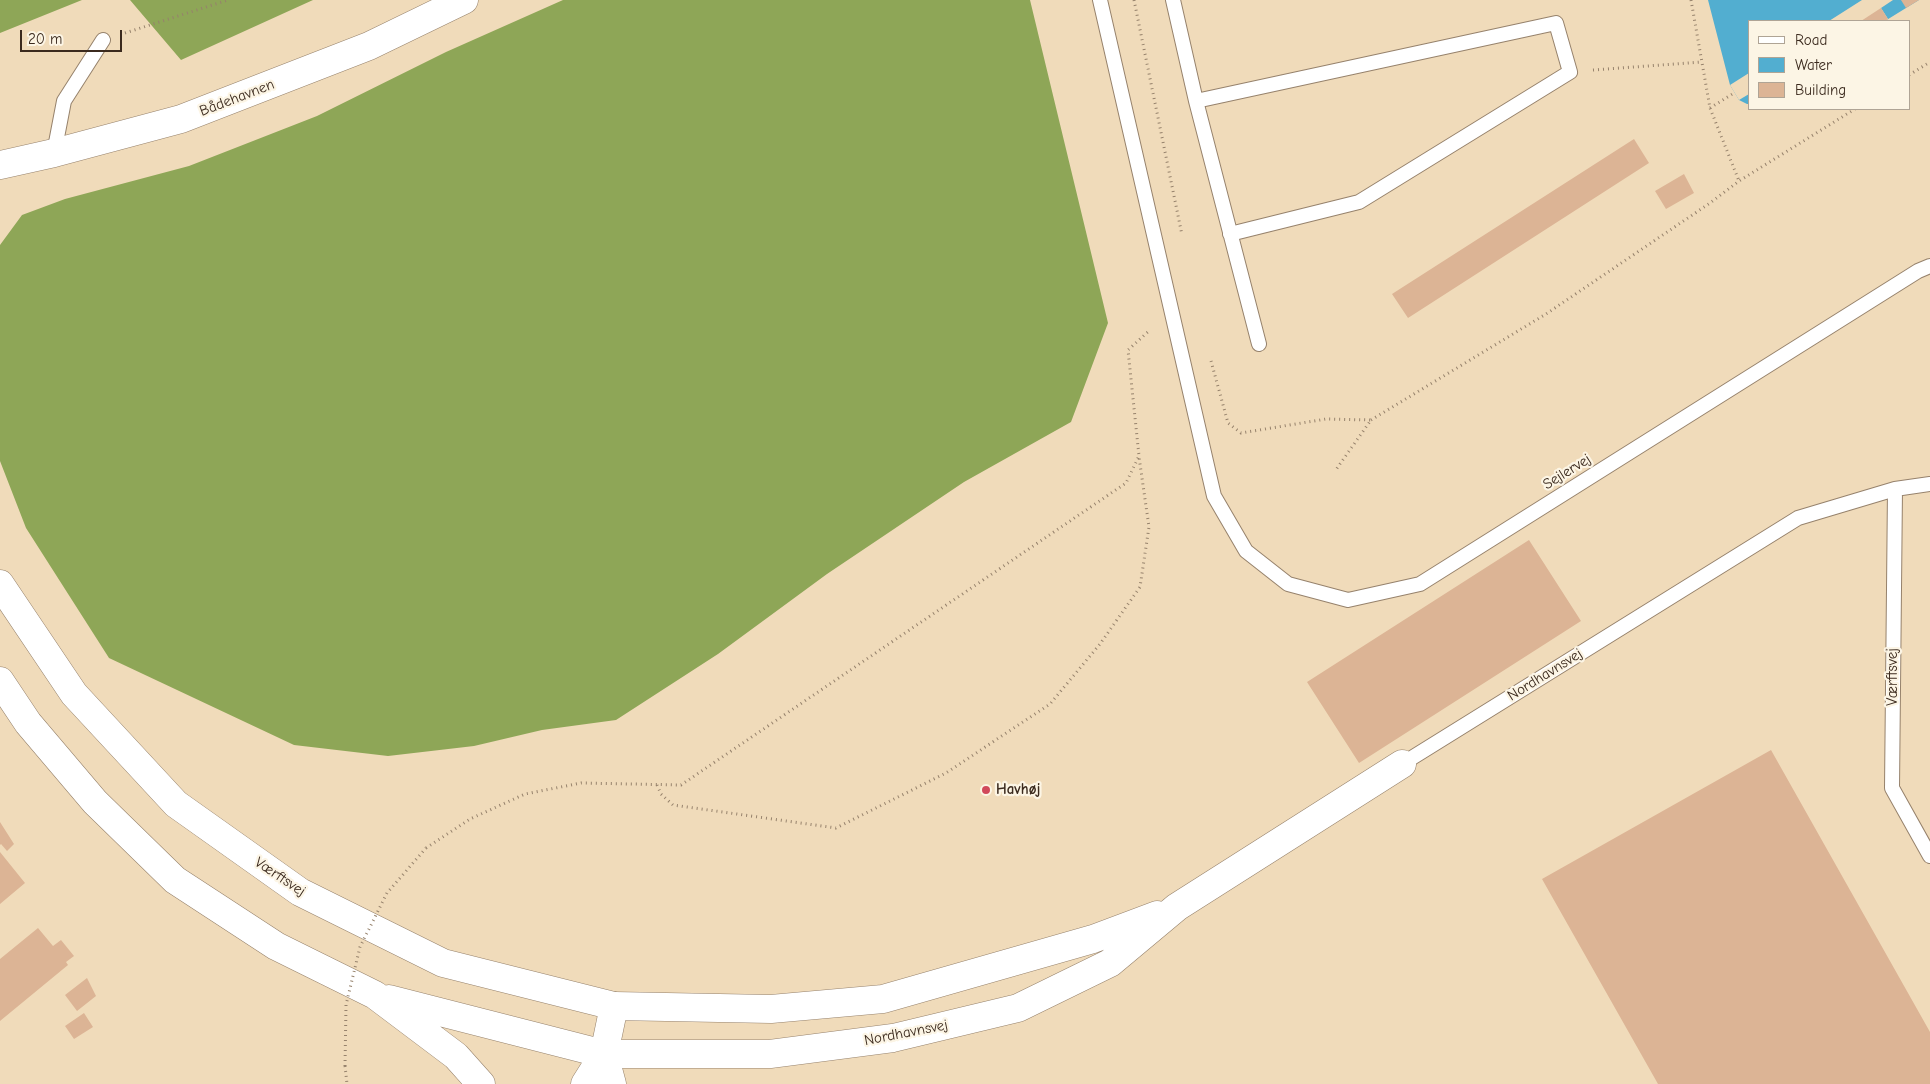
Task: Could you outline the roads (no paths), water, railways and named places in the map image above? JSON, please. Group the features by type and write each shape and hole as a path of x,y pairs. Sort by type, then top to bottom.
{"street":[{"name":"Bådehavnen","path":"0,165 181,120 369,46 464,0"},
{"name":"Værftsvej","path":"0,584 74,694 176,804 300,892 443,963 614,1006"},
{"path":"0,681 28,723 95,802 175,880 276,946 375,996 456,1056 481,1084"},
{"name":"Nordhavnsvej","path":"604,1054 770,1054 893,1038 1018,1008 1110,963 1177,907 1402,764"},
{"name":"Nordhavnsvej","path":"614,1006 771,1009 883,999 1093,939 1177,907"},
{"path":"375,996 604,1054"},
{"path":"585,1084 604,1054 614,1006"},
{"path":"604,1054 612,1084"}],"lane":[{"name":"Sejlervej","path":"1100,0 1214,496 1246,551 1288,584 1348,600 1420,584 1909,276 1930,266"},
{"path":"1173,0 1196,101 1259,344"},
{"path":"1196,101 1556,23 1570,72 1360,202 1230,234"},
{"path":"54,153 64,101 103,40"},
{"name":"Nordhavnsvej","path":"1402,764 1798,518 1895,489 1930,484"},
{"name":"Værftsvej","path":"1895,489 1892,788 1930,856"}],"water":[{"path":"1708,0 1919,0 1887,20 1748,20 1748,104 1739,100 1730,85"}],"place":[{"name":"Havhøj","path":"986,790"}]}
